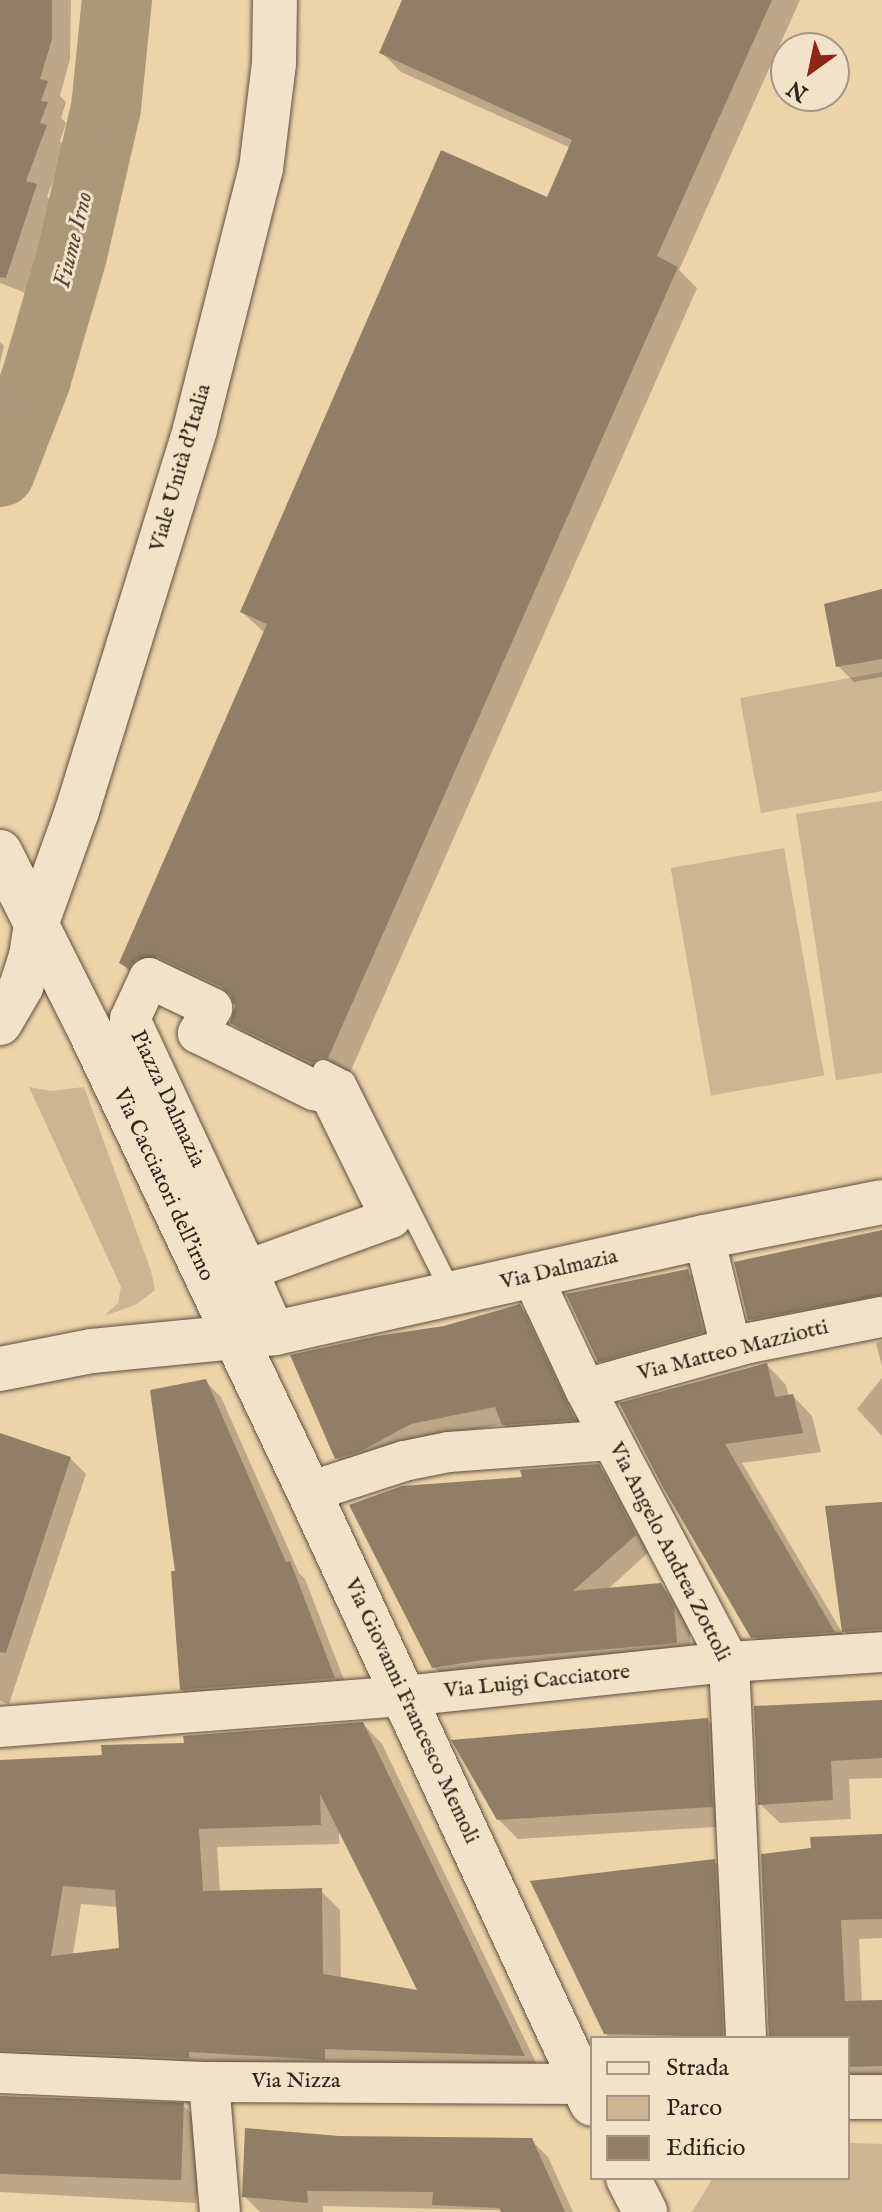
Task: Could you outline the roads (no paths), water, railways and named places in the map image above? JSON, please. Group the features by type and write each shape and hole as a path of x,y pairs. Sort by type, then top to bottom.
{"main road":[{"name":"Viale Unità d'Italia","path":"0,1026 21,987 36,925 77,811 195,429 261,169 274,63 275,0"},
{"path":"0,837 12,850 26,856 39,854 52,847 77,811"},
{"name":"Via Cacciatori dell'irno","path":"0,852 90,1031 256,1336"},
{"name":"Via Cacciatori dell'irno","path":"0,1026 35,1002 44,1002 73,1012 90,1031"},
{"name":"Via Dalmazia","path":"0,1369 92,1351 256,1336 704,1237 882,1202"},
{"name":"Via Giovanni Francesco Memoli","path":"256,1336 309,1492 589,2091"},
{"path":"850,2097 882,2097"},
{"path":"629,2180 645,2212"}],"street":[{"name":"Piazza Dalmazia","path":"247,1270 391,1218 330,1094 314,1090 198,1033 212,1008 149,978 130,1019 247,1270 256,1336"},
{"path":"704,1237 731,1348"},
{"name":"Via Angelo Andrea Zottoli","path":"532,1276 585,1389 729,1662 746,2036"},
{"name":"Via Matteo Mazziotti","path":"585,1389 731,1348 882,1317"},
{"path":"309,1492 404,1461 449,1452 612,1440"},
{"name":"Via Luigi Cacciatore","path":"0,1727 405,1696 729,1662 882,1652"},
{"name":"Via Nizza","path":"0,2073 209,2082 589,2091"},
{"path":"209,2082 220,2212"}],"lane":[{"path":"323,1070 345,1081 452,1294"}],"waterway":[{"name":"Fiume Irno","path":"0,472 36,379 72,255 106,108 117,0"}]}
